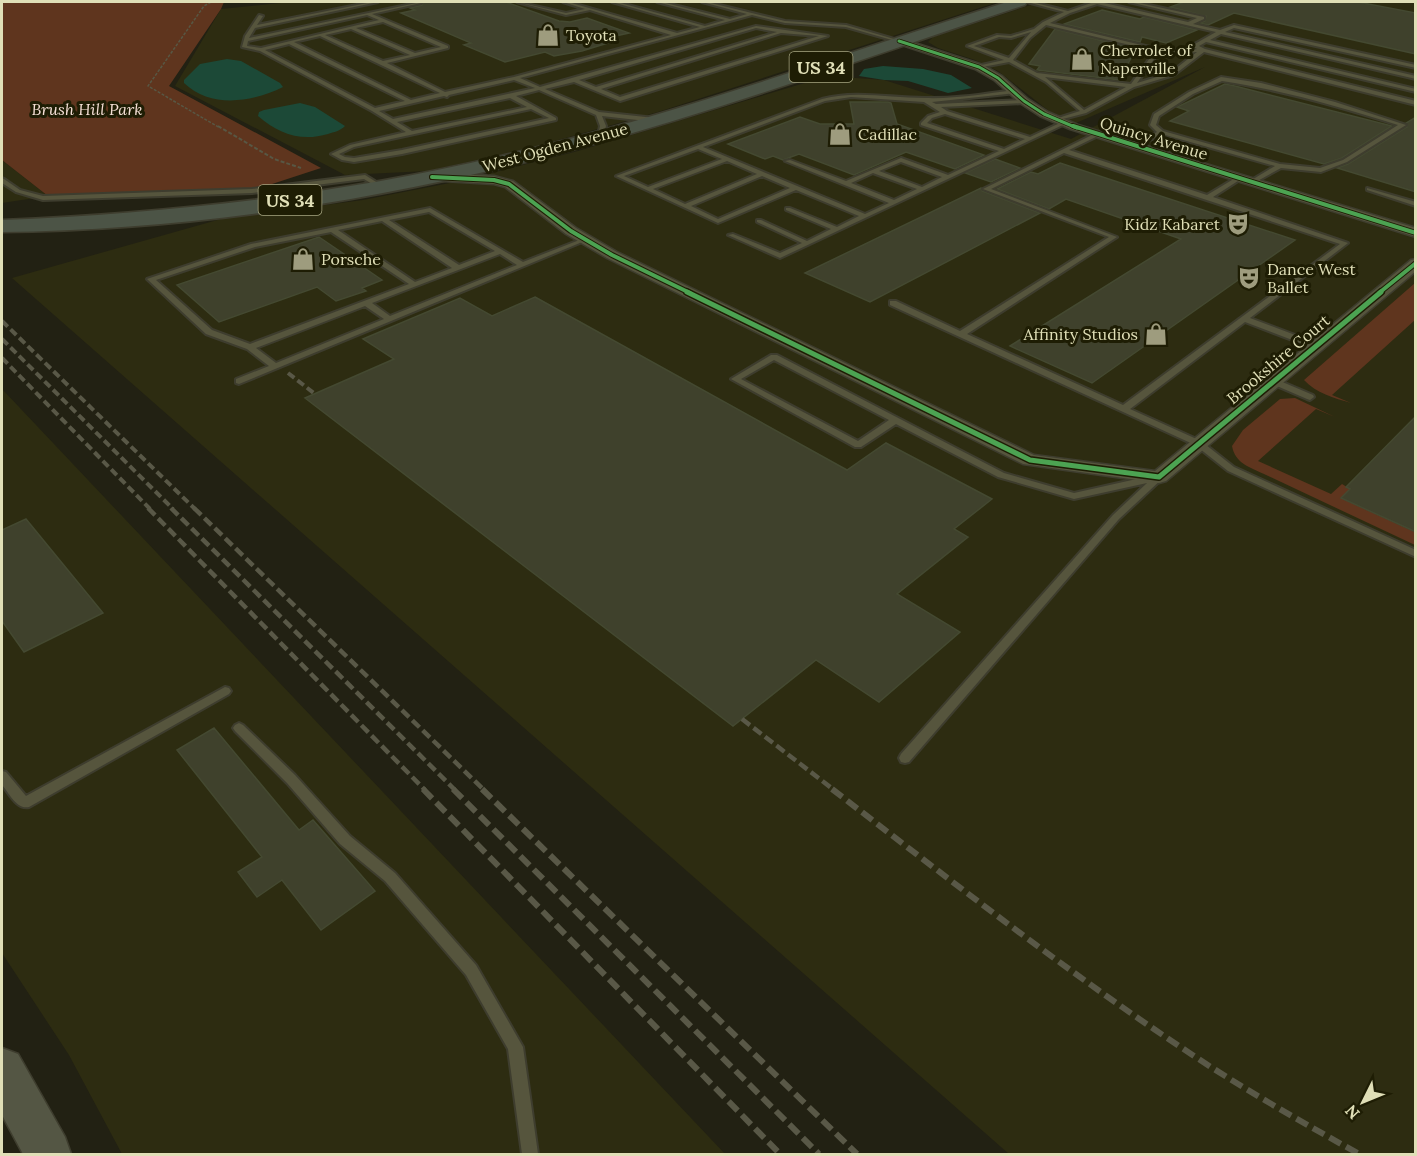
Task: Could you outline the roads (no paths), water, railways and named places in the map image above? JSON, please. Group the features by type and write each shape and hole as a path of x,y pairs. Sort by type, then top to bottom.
{"main road":[{"name":"West Ogden Avenue","path":"2,226 188,213 432,177 657,120 1020,2"},
{"path":"2,1070 48,1155"}],"street":[{"name":"Quincy Avenue","path":"899,41 979,67 998,78 1019,96 1061,122 1416,233"},
{"path":"509,184 511,170 526,155"},
{"path":"432,177 494,180 509,184 584,240 1030,460 1159,477"},
{"name":"Brookshire Court","path":"1159,477 1416,263"}],"lane":[{"path":"254,27 376,2"},
{"path":"246,40 419,2"},
{"path":"519,2 566,14 590,9"},
{"path":"565,2 677,35"},
{"path":"614,2 706,27"},
{"path":"659,2 730,20"},
{"path":"704,2 791,23 835,23 899,41"},
{"path":"927,2 939,2"},
{"path":"1029,2 1068,12"},
{"path":"1084,112 1048,81 1010,60 969,46 999,36 1011,37 1032,30 1068,12 1097,2 1416,78"},
{"path":"1131,2 1202,18 1189,24"},
{"path":"367,13 446,46 382,63"},
{"path":"374,110 515,78 752,14"},
{"path":"261,16 244,47 261,50 374,110 411,133"},
{"path":"261,50 384,20"},
{"path":"1045,23 1158,50 1186,52 1203,50"},
{"path":"1416,67 1234,26 1195,46 1203,50 1416,103"},
{"path":"392,121 512,96 574,80 756,27 780,33"},
{"path":"352,28 414,55"},
{"path":"979,67 1010,60 1032,30"},
{"path":"574,80 595,89 620,99 826,36 794,32 780,33 595,89"},
{"path":"321,35 447,95"},
{"path":"1206,40 1416,91"},
{"path":"289,42 411,102"},
{"path":"1132,86 1158,50"},
{"path":"730,234 780,256 1030,139 1132,86 1172,74 1203,50"},
{"path":"1033,74 1132,86"},
{"path":"515,78 598,114 657,120"},
{"path":"1221,79 1260,85 1333,103 1402,125 1345,161 1321,170 1280,166 1161,132 1153,125 1156,115 1191,93 1221,79"},
{"path":"512,96 554,119 378,156 344,159 334,154 352,146 533,108"},
{"path":"795,188 718,221 619,176 813,105 823,98 874,97 924,100 1019,96"},
{"path":"936,106 1019,96"},
{"path":"924,100 945,112 1030,139"},
{"path":"945,112 930,117 923,124 1004,151"},
{"path":"598,114 603,126 601,136"},
{"path":"1135,146 1161,132"},
{"path":"961,334 1114,237 986,189 1098,134"},
{"path":"698,147 864,216"},
{"path":"1065,151 1345,243 1124,409"},
{"path":"647,189 727,159"},
{"path":"845,184 901,160 947,177"},
{"path":"788,161 894,202"},
{"path":"1252,182 1278,170 1280,166"},
{"path":"873,171 922,189"},
{"path":"685,206 762,174"},
{"path":"2,180 18,191 43,198 252,191 365,177 379,186"},
{"path":"1208,198 1239,178"},
{"path":"1369,189 1416,204"},
{"path":"788,209 836,229"},
{"path":"274,366 250,347 208,332 151,279 253,245 430,210 521,264"},
{"path":"383,219 458,268"},
{"path":"759,222 807,243"},
{"path":"331,229 414,284"},
{"path":"239,381 584,240"},
{"path":"250,347 500,252"},
{"path":"366,303 389,319"},
{"path":"893,303 1198,443 1231,469 1416,554"},
{"path":"1244,319 1316,346"},
{"path":"896,420 858,445 735,379 774,357 896,420 1001,475 1074,496 1159,477"},
{"path":"1273,381 1310,397"},
{"path":"905,758 1116,517 1159,477"},
{"path":"2,776 24,803 225,691"},
{"path":"239,728 291,779 345,840 390,878 471,970 515,1047 530,1155"}],"railway":[{"path":"2,321 195,509"},
{"path":"2,339 173,509"},
{"path":"2,358 150,509"},
{"path":"288,373 315,394"},
{"path":"148,508 425,790"},
{"path":"171,508 455,790"},
{"path":"194,508 484,790"},
{"path":"742,719 834,790"},
{"path":"423,789 780,1154"},
{"path":"453,789 819,1154"},
{"path":"482,789 857,1154"},
{"path":"832,789 1009,925 1145,1023 1232,1080 1359,1154"}],"place":[{"name":"Toyota","path":"548,35"},
{"name":"Chevrolet of Naperville","path":"1082,59"},
{"name":"Cadillac","path":"840,134"},
{"name":"Kidz Kabaret","path":"1238,224"},
{"name":"Porsche","path":"303,259"},
{"name":"Dance West Ballet","path":"1249,278"},
{"name":"Affinity Studios","path":"1156,334"}],"park label":[{"name":"Brush Hill Park","path":"87,109"}]}
